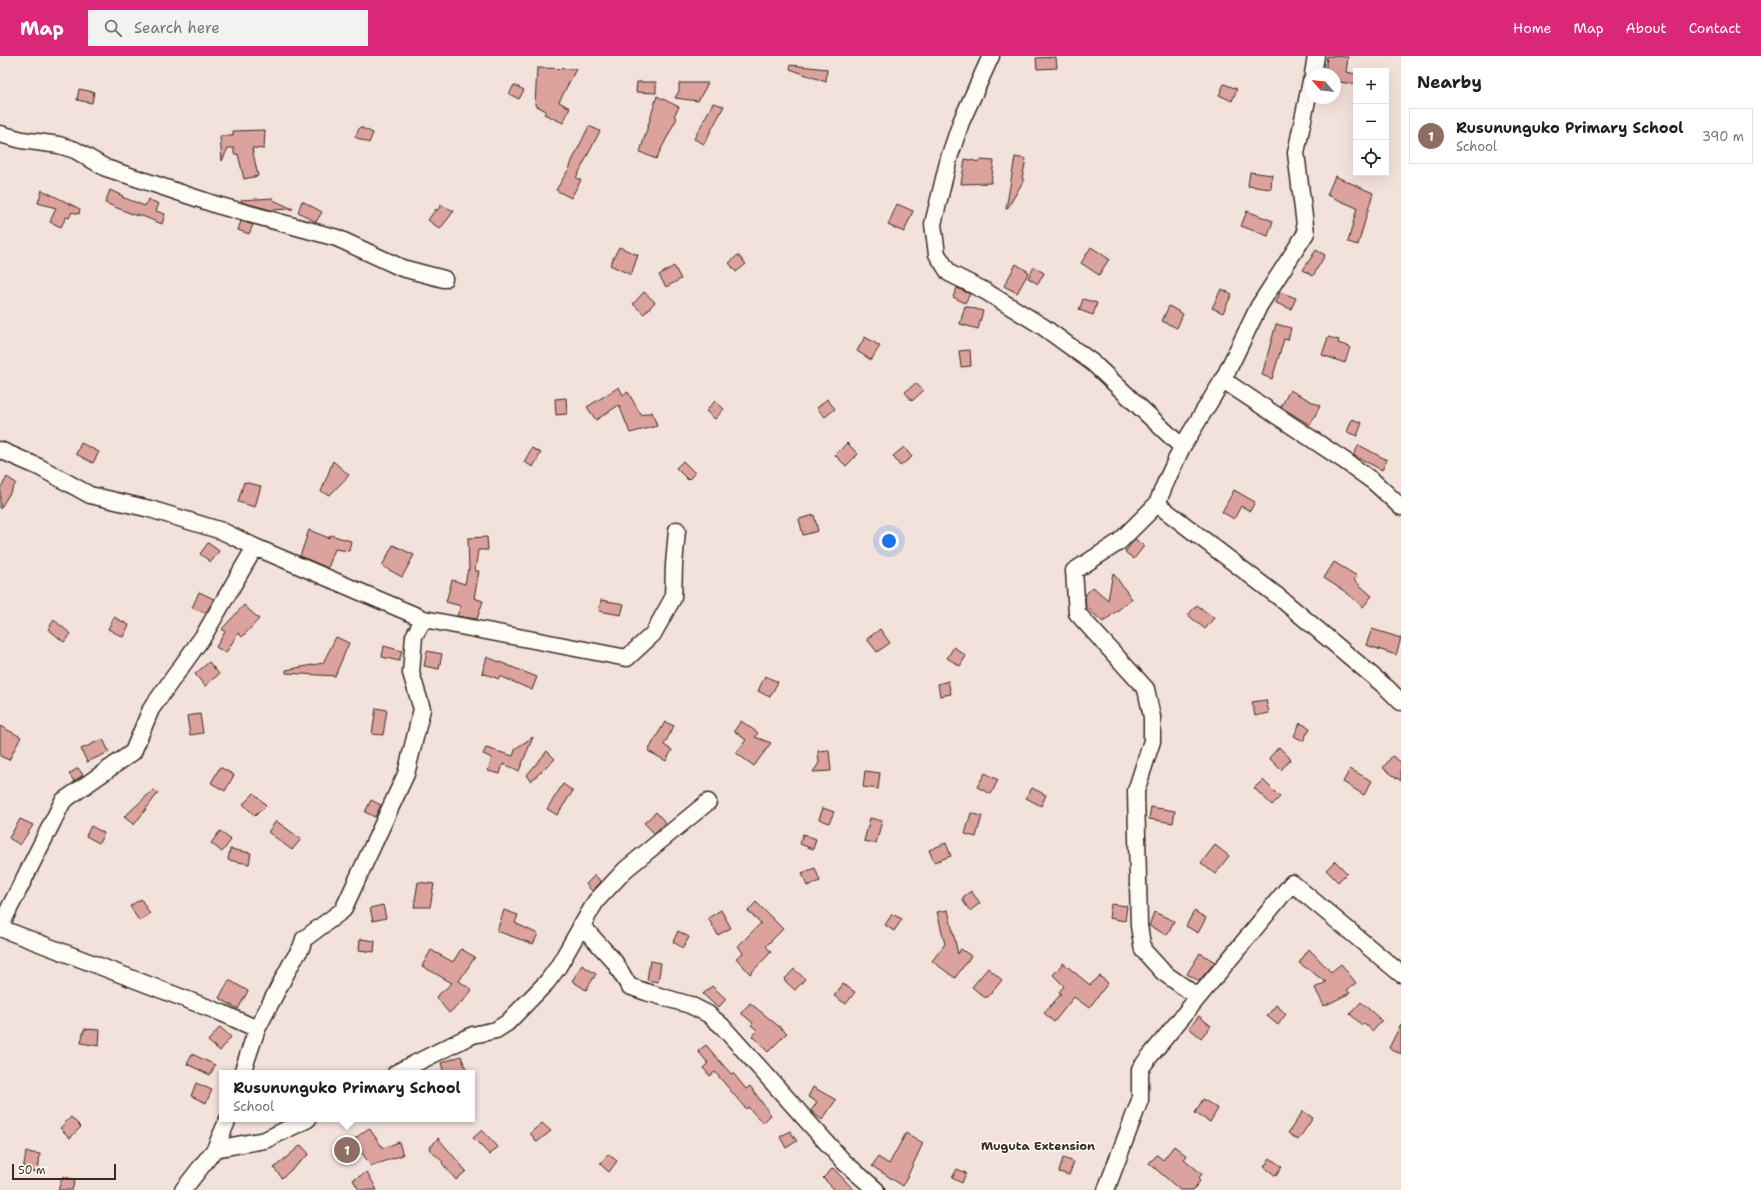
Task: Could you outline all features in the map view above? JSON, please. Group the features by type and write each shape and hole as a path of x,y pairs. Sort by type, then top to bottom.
{"street":[{"path":"991,56 961,122 949,158 933,224 937,254 949,273 986,291 1042,326 1093,363 1182,447"},
{"path":"1314,68 1316,56"},
{"path":"1198,997 1164,973 1142,950 1139,926 1136,791 1152,742 1152,717 1146,689 1077,614 1074,571 1119,542 1157,504 1164,484 1182,447 1223,380 1259,306 1306,233 1296,153 1306,104"},
{"path":"0,134 22,140 58,145 75,150 106,168 217,205 337,238 402,268 444,279"},
{"path":"1223,380 1346,461 1374,482 1401,507"},
{"path":"0,450 39,467 90,495 150,510 222,531 255,547 424,619 627,658 653,634 673,598 677,530"},
{"path":"1157,504 1280,598 1387,688 1401,702"},
{"path":"255,547 204,635 151,709 133,752 63,801 0,928 222,1013 256,1029"},
{"path":"243,1070 256,1029 301,948 304,939 343,910 406,774 422,709 411,672 414,636 424,619"},
{"path":"402,1070 473,1035 496,1030 507,1023 547,982 558,967 596,901 626,869 708,802"},
{"path":"1106,1190 1140,1100 1140,1069 1292,883 1401,974"},
{"path":"581,926 614,961 629,986 690,1005 708,1014 722,1026 844,1162 876,1190"},
{"path":"184,1190 215,1149 227,1122"},
{"path":"215,1149 265,1140 302,1122"}],"building":[{"path":"1327,56 1348,57 1346,72 1353,73 1353,84 1341,82 1341,68 1326,68"},
{"path":"1056,57 1057,68 1037,69 1036,58"},
{"path":"791,65 827,69 826,82 790,69"},
{"path":"537,68 576,69 559,102 570,108 563,123 544,114 546,111 535,105"},
{"path":"637,82 656,82 656,93 636,92"},
{"path":"679,83 708,83 698,101 675,98 679,91"},
{"path":"1224,84 1237,89 1232,101 1219,95"},
{"path":"514,85 524,90 519,99 509,94"},
{"path":"79,89 94,92 92,103 77,100"},
{"path":"657,96 679,107 674,116 677,118 656,159 640,152"},
{"path":"713,103 724,106 704,144 694,139"},
{"path":"589,126 600,131 576,178 581,180 571,198 556,190 570,167"},
{"path":"360,127 373,133 369,143 355,137"},
{"path":"265,130 264,149 252,148 258,176 244,179 238,154 234,154 234,148 228,148 222,161 220,136 233,136 233,131"},
{"path":"1015,157 1026,159 1022,179 1024,180 1006,209"},
{"path":"965,159 979,162 980,160 994,161 991,183 961,184"},
{"path":"1250,172 1272,175 1271,189 1248,186"},
{"path":"1335,176 1373,193 1358,245 1348,242 1357,208 1327,195"},
{"path":"42,190 80,209 79,214 72,212 69,218 66,217 61,227 50,222 56,208 38,203"},
{"path":"110,190 123,196 122,197 145,206 148,199 159,204 156,211 165,214 162,224 105,203"},
{"path":"273,198 273,200 293,209 271,210 241,202 241,200"},
{"path":"302,201 322,212 316,222 298,212"},
{"path":"897,204 913,211 904,232 888,225"},
{"path":"441,205 454,211 440,229 428,220"},
{"path":"1247,211 1273,221 1268,236 1241,226"},
{"path":"241,221 253,225 249,234 238,230"},
{"path":"619,247 638,255 631,275 610,265"},
{"path":"1091,247 1109,259 1099,275 1081,263"},
{"path":"1316,250 1325,255 1313,276 1303,270"},
{"path":"738,255 746,264 736,272 729,263"},
{"path":"1016,264 1029,272 1017,293 1004,286"},
{"path":"674,266 681,279 666,287 659,275"},
{"path":"1034,267 1044,273 1038,284 1028,278"},
{"path":"957,288 970,294 965,303 953,297"},
{"path":"1221,289 1232,294 1223,313 1212,308"},
{"path":"644,292 655,302 644,314 633,304"},
{"path":"1280,292 1296,298 1291,309 1276,303"},
{"path":"1083,299 1097,303 1093,315 1079,310"},
{"path":"965,306 983,311 978,329 960,324"},
{"path":"1169,306 1183,314 1177,328 1162,321"},
{"path":"1276,324 1291,328 1288,340 1284,339 1272,379 1262,375"},
{"path":"865,337 880,346 871,360 857,351"},
{"path":"1328,337 1339,340 1338,343 1350,347 1345,363 1322,355"},
{"path":"970,350 971,366 961,367 959,351"},
{"path":"916,383 923,391 912,401 905,392"},
{"path":"619,387 623,395 628,392 641,415 652,412 657,426 630,433 619,405 596,420 587,407"},
{"path":"1290,390 1320,406 1310,425 1281,407"},
{"path":"566,398 567,414 556,415 555,399"},
{"path":"827,399 835,409 825,417 817,408"},
{"path":"715,401 724,409 715,419 706,411"},
{"path":"1352,419 1362,423 1357,436 1347,432"},
{"path":"81,443 99,452 93,463 76,454"},
{"path":"847,443 858,454 846,466 835,455"},
{"path":"1359,445 1387,460 1382,470 1353,455"},
{"path":"904,447 912,457 900,466 893,456"},
{"path":"532,448 541,453 533,467 524,462"},
{"path":"333,461 349,475 330,495 321,492"},
{"path":"683,461 695,473 688,480 676,468"},
{"path":"7,477 16,483 0,509 0,489"},
{"path":"244,482 261,486 255,507 238,502"},
{"path":"1234,490 1255,502 1250,511 1241,506 1234,519 1222,512"},
{"path":"814,515 818,531 803,535 799,519"},
{"path":"309,530 329,538 330,535 351,541 349,551 335,549 328,568 300,556"},
{"path":"487,537 488,550 478,550 475,571 479,571 474,598 483,601 477,619 457,616 461,606 446,602 452,580 465,584 468,569 469,570 468,538"},
{"path":"1135,539 1144,546 1134,559 1125,552"},
{"path":"208,543 219,551 211,562 200,554"},
{"path":"393,545 414,555 402,577 382,566"},
{"path":"1334,562 1357,576 1354,580 1372,596 1363,607 1347,593 1324,578"},
{"path":"1113,573 1132,599 1103,622 1086,607 1085,595 1093,587 1108,600"},
{"path":"199,592 214,599 206,613 192,608"},
{"path":"601,600 624,604 621,615 599,611"},
{"path":"244,605 259,619 242,637 238,633 226,653 216,647 225,632 222,629"},
{"path":"1197,605 1214,618 1205,629 1188,615"},
{"path":"114,617 129,625 123,637 108,629"},
{"path":"54,620 71,634 64,642 48,629"},
{"path":"880,629 890,643 877,652 867,639"},
{"path":"1372,629 1401,638 1396,655 1366,645"},
{"path":"336,637 349,643 335,676 286,673 286,670 323,663"},
{"path":"384,646 402,651 399,661 382,657"},
{"path":"954,647 966,656 960,666 947,658"},
{"path":"427,651 442,654 439,669 424,666"},
{"path":"487,657 537,677 532,690 500,676 499,679 482,673"},
{"path":"209,662 219,674 205,686 195,674"},
{"path":"765,676 778,682 770,697 758,691"},
{"path":"948,681 951,694 940,696 938,684"},
{"path":"1266,700 1269,713 1255,716 1252,702"},
{"path":"376,708 387,710 383,735 372,734"},
{"path":"200,714 203,733 190,735 187,716"},
{"path":"741,721 758,733 755,737 771,743 754,766 736,753 746,740 734,731"},
{"path":"665,722 674,726 664,745 672,750 666,761 648,751"},
{"path":"1300,723 1310,728 1303,741 1294,736"},
{"path":"0,726 21,737 9,760 0,756"},
{"path":"533,737 519,771 503,764 500,774 488,771 492,758 483,754 486,748 513,756 516,748"},
{"path":"103,739 109,752 87,762 81,749"},
{"path":"1279,747 1291,759 1281,770 1269,758"},
{"path":"829,750 831,771 813,772 819,763 818,751"},
{"path":"547,751 555,759 531,781 526,776"},
{"path":"1392,756 1401,762 1401,781 1383,768"},
{"path":"220,767 234,775 225,791 211,783"},
{"path":"78,768 83,775 74,781 69,774"},
{"path":"1350,769 1372,781 1364,795 1343,782"},
{"path":"865,771 880,773 878,789 863,787"},
{"path":"985,773 998,780 991,794 977,787"},
{"path":"1263,780 1280,797 1272,805 1254,788"},
{"path":"563,784 573,791 557,815 547,809"},
{"path":"1032,788 1046,795 1041,806 1026,798"},
{"path":"153,790 158,793 134,825 124,817"},
{"path":"254,793 266,805 255,816 243,804"},
{"path":"371,800 381,805 375,817 365,812"},
{"path":"1151,807 1175,811 1173,823 1149,819"},
{"path":"823,808 834,812 829,823 819,819"},
{"path":"656,812 666,823 654,833 644,823"},
{"path":"971,813 982,816 976,837 965,834"},
{"path":"870,818 882,821 876,843 864,841"},
{"path":"20,819 33,825 20,845 9,838"},
{"path":"276,821 301,839 292,850 268,832"},
{"path":"91,826 104,833 99,843 86,836"},
{"path":"220,831 231,840 222,852 211,843"},
{"path":"803,834 816,839 813,849 800,844"},
{"path":"946,843 951,856 934,862 929,850"},
{"path":"1215,845 1229,856 1215,874 1201,863"},
{"path":"230,849 251,853 249,864 228,860"},
{"path":"1335,861 1347,873 1338,882 1326,870"},
{"path":"815,868 820,881 807,886 802,873"},
{"path":"595,875 601,882 592,891 586,884"},
{"path":"418,882 434,884 430,907 414,907"},
{"path":"971,891 980,903 970,911 963,901 963,897"},
{"path":"141,899 150,914 139,921 130,906"},
{"path":"756,902 783,929 766,946 771,952 750,974 736,958 743,953 738,946 761,923 748,911"},
{"path":"1111,904 1127,906 1125,921 1109,918"},
{"path":"383,905 386,918 373,921 370,908"},
{"path":"504,910 518,915 515,923 538,934 533,944 497,931"},
{"path":"721,910 731,928 718,935 708,918"},
{"path":"948,910 958,954 961,949 971,956 955,978 932,961 945,944 937,912"},
{"path":"1194,911 1206,918 1198,933 1186,926"},
{"path":"1154,912 1174,921 1167,935 1149,926"},
{"path":"892,914 902,919 894,931 885,925"},
{"path":"678,931 689,937 683,948 673,942"},
{"path":"360,939 375,941 374,952 359,950"},
{"path":"461,949 475,957 459,981 472,990 465,999 449,1013 436,997 452,983 422,966 431,950 453,962"},
{"path":"1309,949 1331,972 1341,964 1356,983 1347,990 1350,993 1324,1006 1315,988 1326,982 1299,963"},
{"path":"1200,953 1215,962 1199,981 1187,974"},
{"path":"650,961 661,963 658,982 647,980"},
{"path":"1063,963 1090,985 1100,976 1108,983 1089,1008 1074,997 1054,1022 1044,1013 1061,994 1059,992 1064,986 1053,975"},
{"path":"582,965 596,974 586,990 572,981"},
{"path":"988,968 1002,980 988,997 984,997 972,987"},
{"path":"794,969 805,979 795,990 784,980"},
{"path":"229,980 248,991 238,1009 219,998"},
{"path":"843,984 855,992 846,1004 834,996"},
{"path":"712,986 726,999 718,1008 703,994"},
{"path":"1361,1002 1382,1021 1373,1031 1364,1023 1362,1025 1350,1014"},
{"path":"750,1003 787,1033 768,1052 752,1036 757,1030 751,1025 753,1023 741,1013"},
{"path":"1276,1005 1286,1014 1278,1025 1267,1016"},
{"path":"1199,1016 1211,1026 1201,1038 1189,1028"},
{"path":"1401,1024 1401,1054 1389,1048"},
{"path":"220,1027 231,1037 220,1051 208,1041"},
{"path":"84,1029 100,1030 99,1046 81,1043"},
{"path":"706,1045 746,1089 750,1086 771,1115 763,1123 748,1107 746,1109 715,1072 710,1076 703,1068 708,1063 698,1051"},
{"path":"192,1054 215,1065 210,1075 187,1064"},
{"path":"461,1056 466,1069 443,1070 441,1063"},
{"path":"196,1083 212,1090 206,1103 191,1096"},
{"path":"813,1087 836,1100 822,1120 811,1111 817,1102 808,1097"},
{"path":"1203,1099 1218,1109 1210,1122 1195,1113"},
{"path":"1303,1111 1313,1118 1298,1140 1288,1133"},
{"path":"71,1117 81,1127 70,1138 60,1128"},
{"path":"542,1123 551,1131 537,1142 530,1133"},
{"path":"369,1128 383,1148 399,1142 403,1155 371,1166 353,1140"},
{"path":"482,1130 498,1147 490,1155 473,1138"},
{"path":"790,1131 797,1141 786,1148 780,1137"},
{"path":"906,1133 923,1143 903,1186 872,1166 878,1157 889,1164"},
{"path":"438,1138 466,1171 456,1180 442,1163 443,1162 429,1149"},
{"path":"301,1145 309,1154 282,1178 274,1168"},
{"path":"1174,1146 1187,1156 1184,1159 1202,1174 1198,1179 1200,1181 1193,1190 1180,1190 1149,1163 1157,1155 1163,1160"},
{"path":"26,1152 40,1154 38,1172 23,1170"},
{"path":"608,1154 617,1161 609,1172 600,1164"},
{"path":"1063,1158 1074,1162 1069,1175 1059,1172"},
{"path":"1270,1158 1282,1167 1276,1176 1264,1167"},
{"path":"833,1168 854,1190 835,1190 823,1178"},
{"path":"957,1169 966,1173 962,1183 952,1178"},
{"path":"367,1172 377,1190 359,1190 353,1180"},
{"path":"63,1176 75,1180 72,1190 58,1190"}],"place":[{"name":"Rusununguko Primary School","path":"347,1150"}],"district":[{"name":"Muguta Extension","path":"1038,1146"}]}
